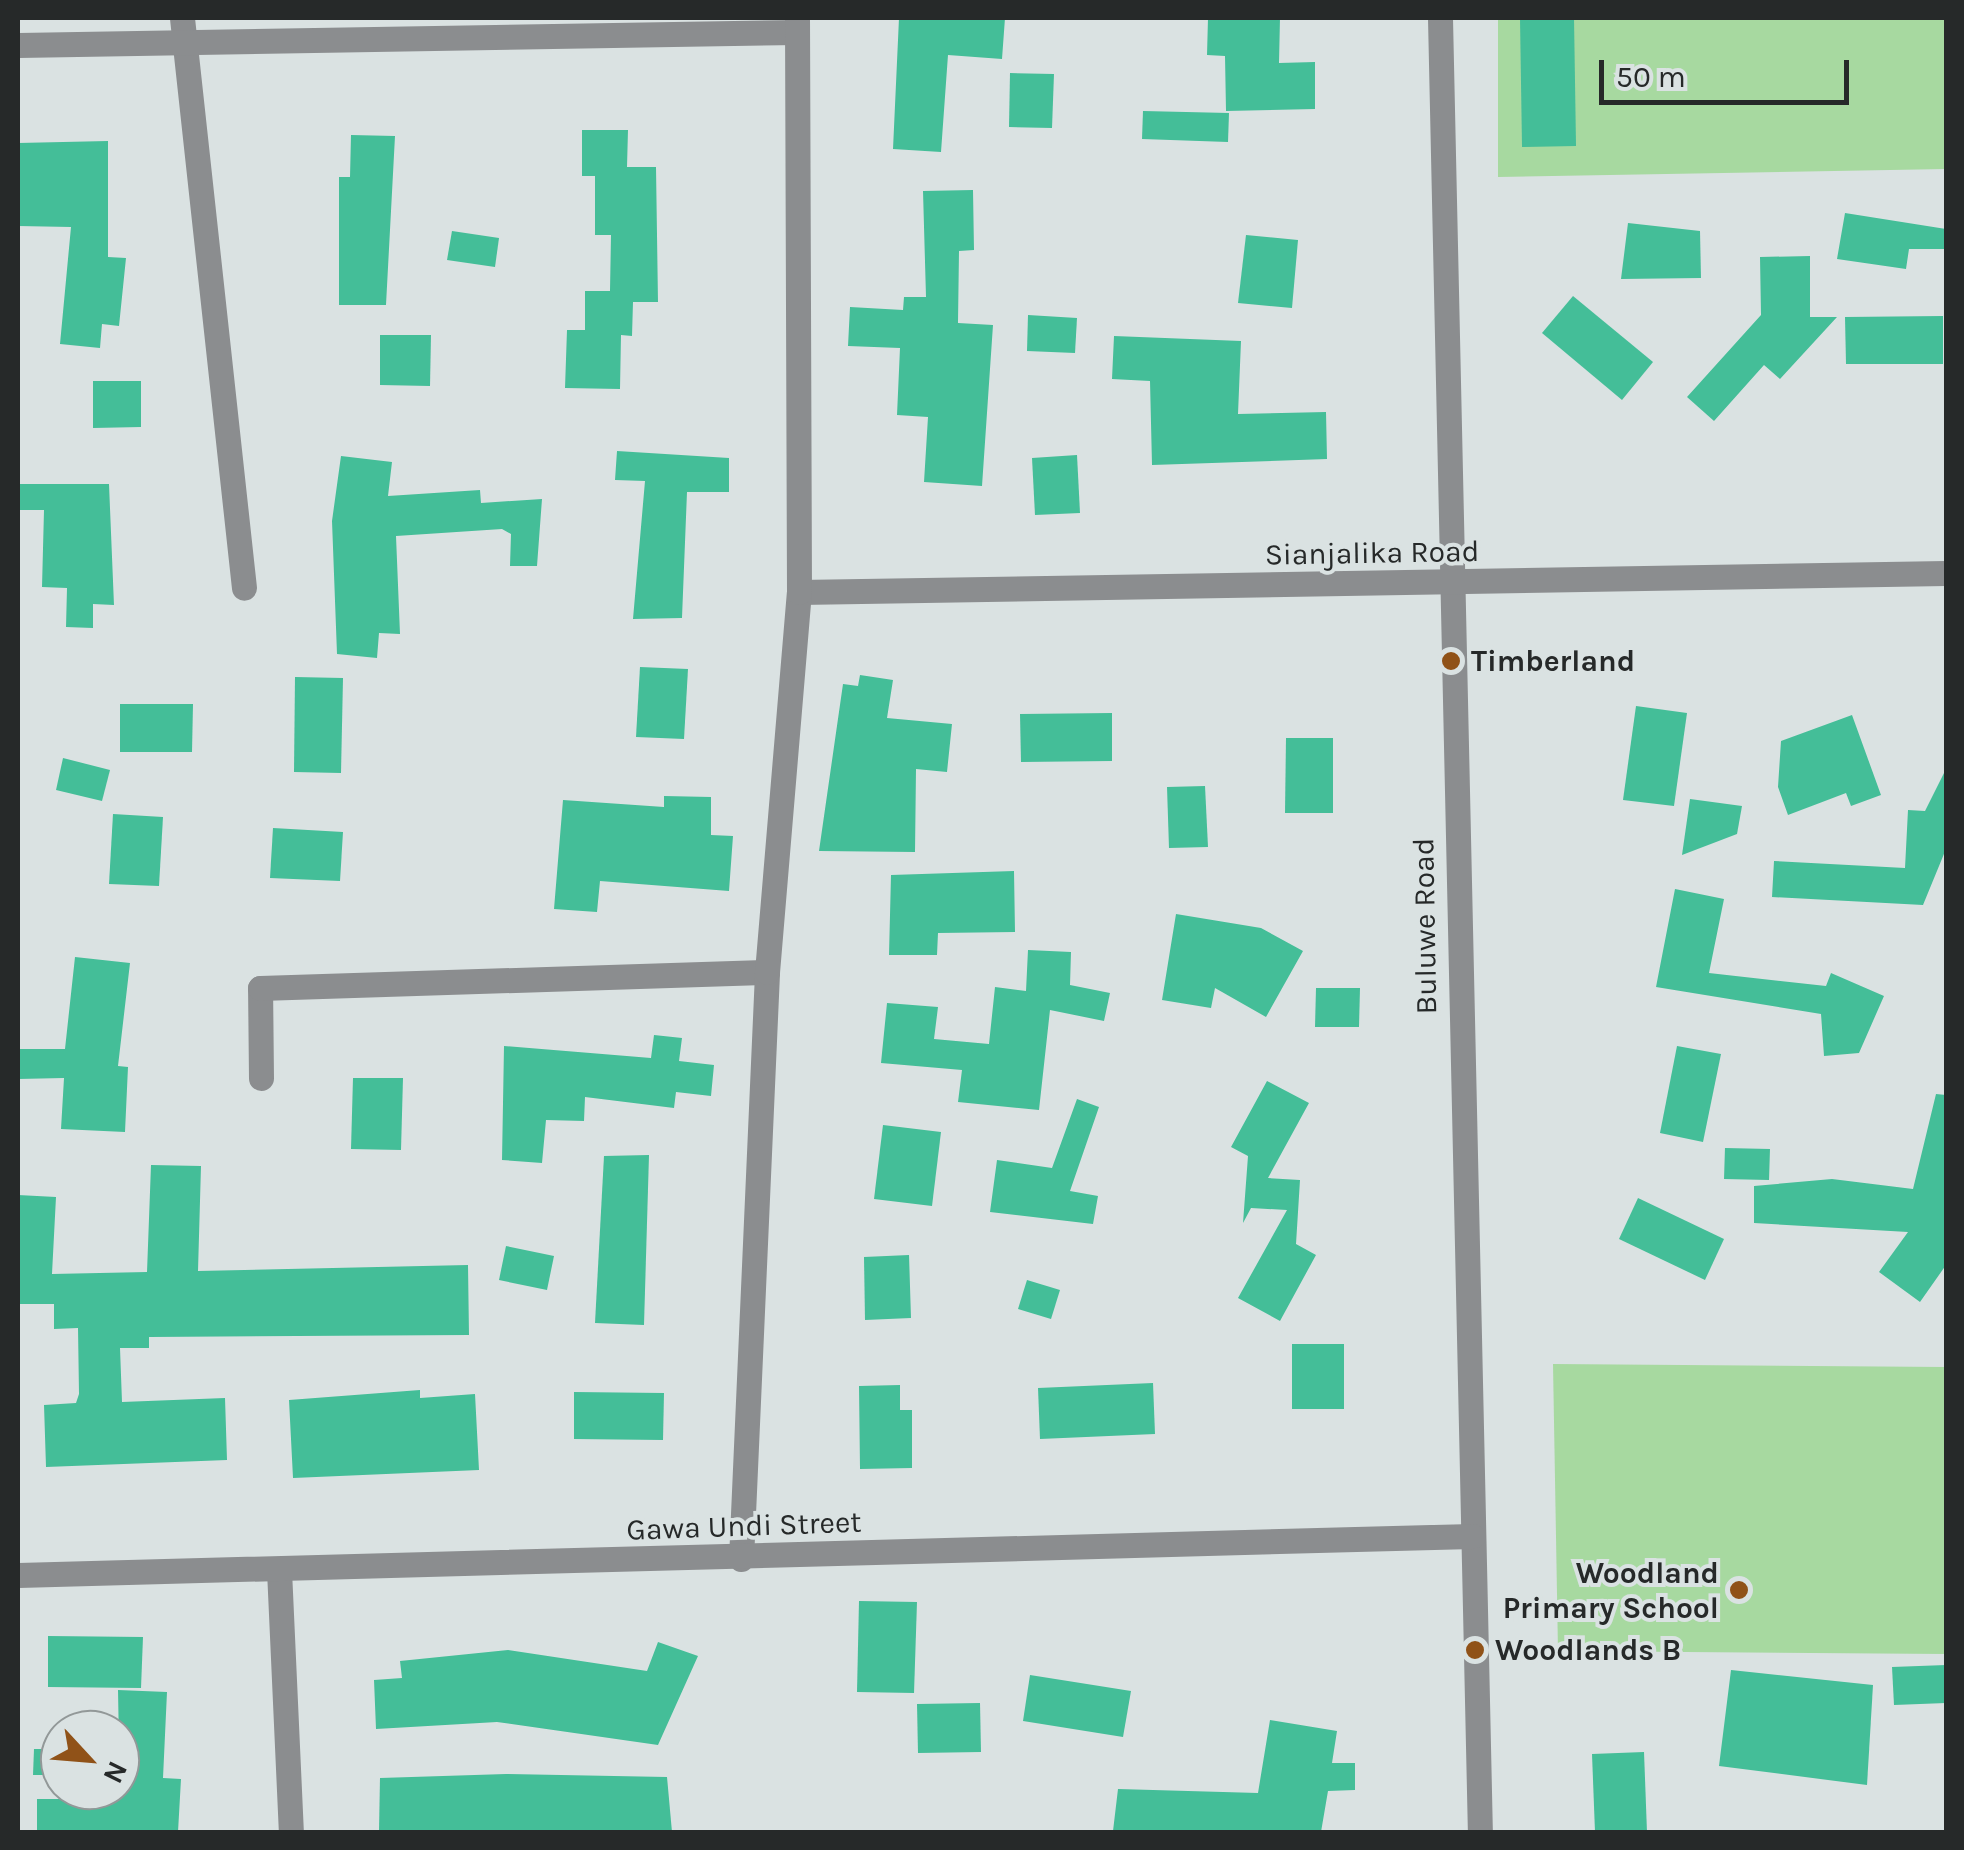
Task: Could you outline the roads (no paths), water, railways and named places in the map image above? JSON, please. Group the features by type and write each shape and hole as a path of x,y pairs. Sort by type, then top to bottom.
{"street":[{"name":"Buluwe Road","path":"1440,18 1480,1832"},
{"path":"18,44 182,30 488,24 797,25 799,592 767,972 742,1559"},
{"path":"182,30 244,588"},
{"name":"Sianjalika Road","path":"799,592 1450,585 1946,573"},
{"path":"261,1078 260,988 767,972"},
{"name":"Gawa Undi Street","path":"18,1575 742,1559 1472,1536"},
{"path":"278,1570 291,1832"}],"place":[{"name":"Timberland","path":"1451,661"},
{"name":"Woodland Primary School","path":"1739,1590"},
{"name":"Woodlands B","path":"1475,1650"}]}
